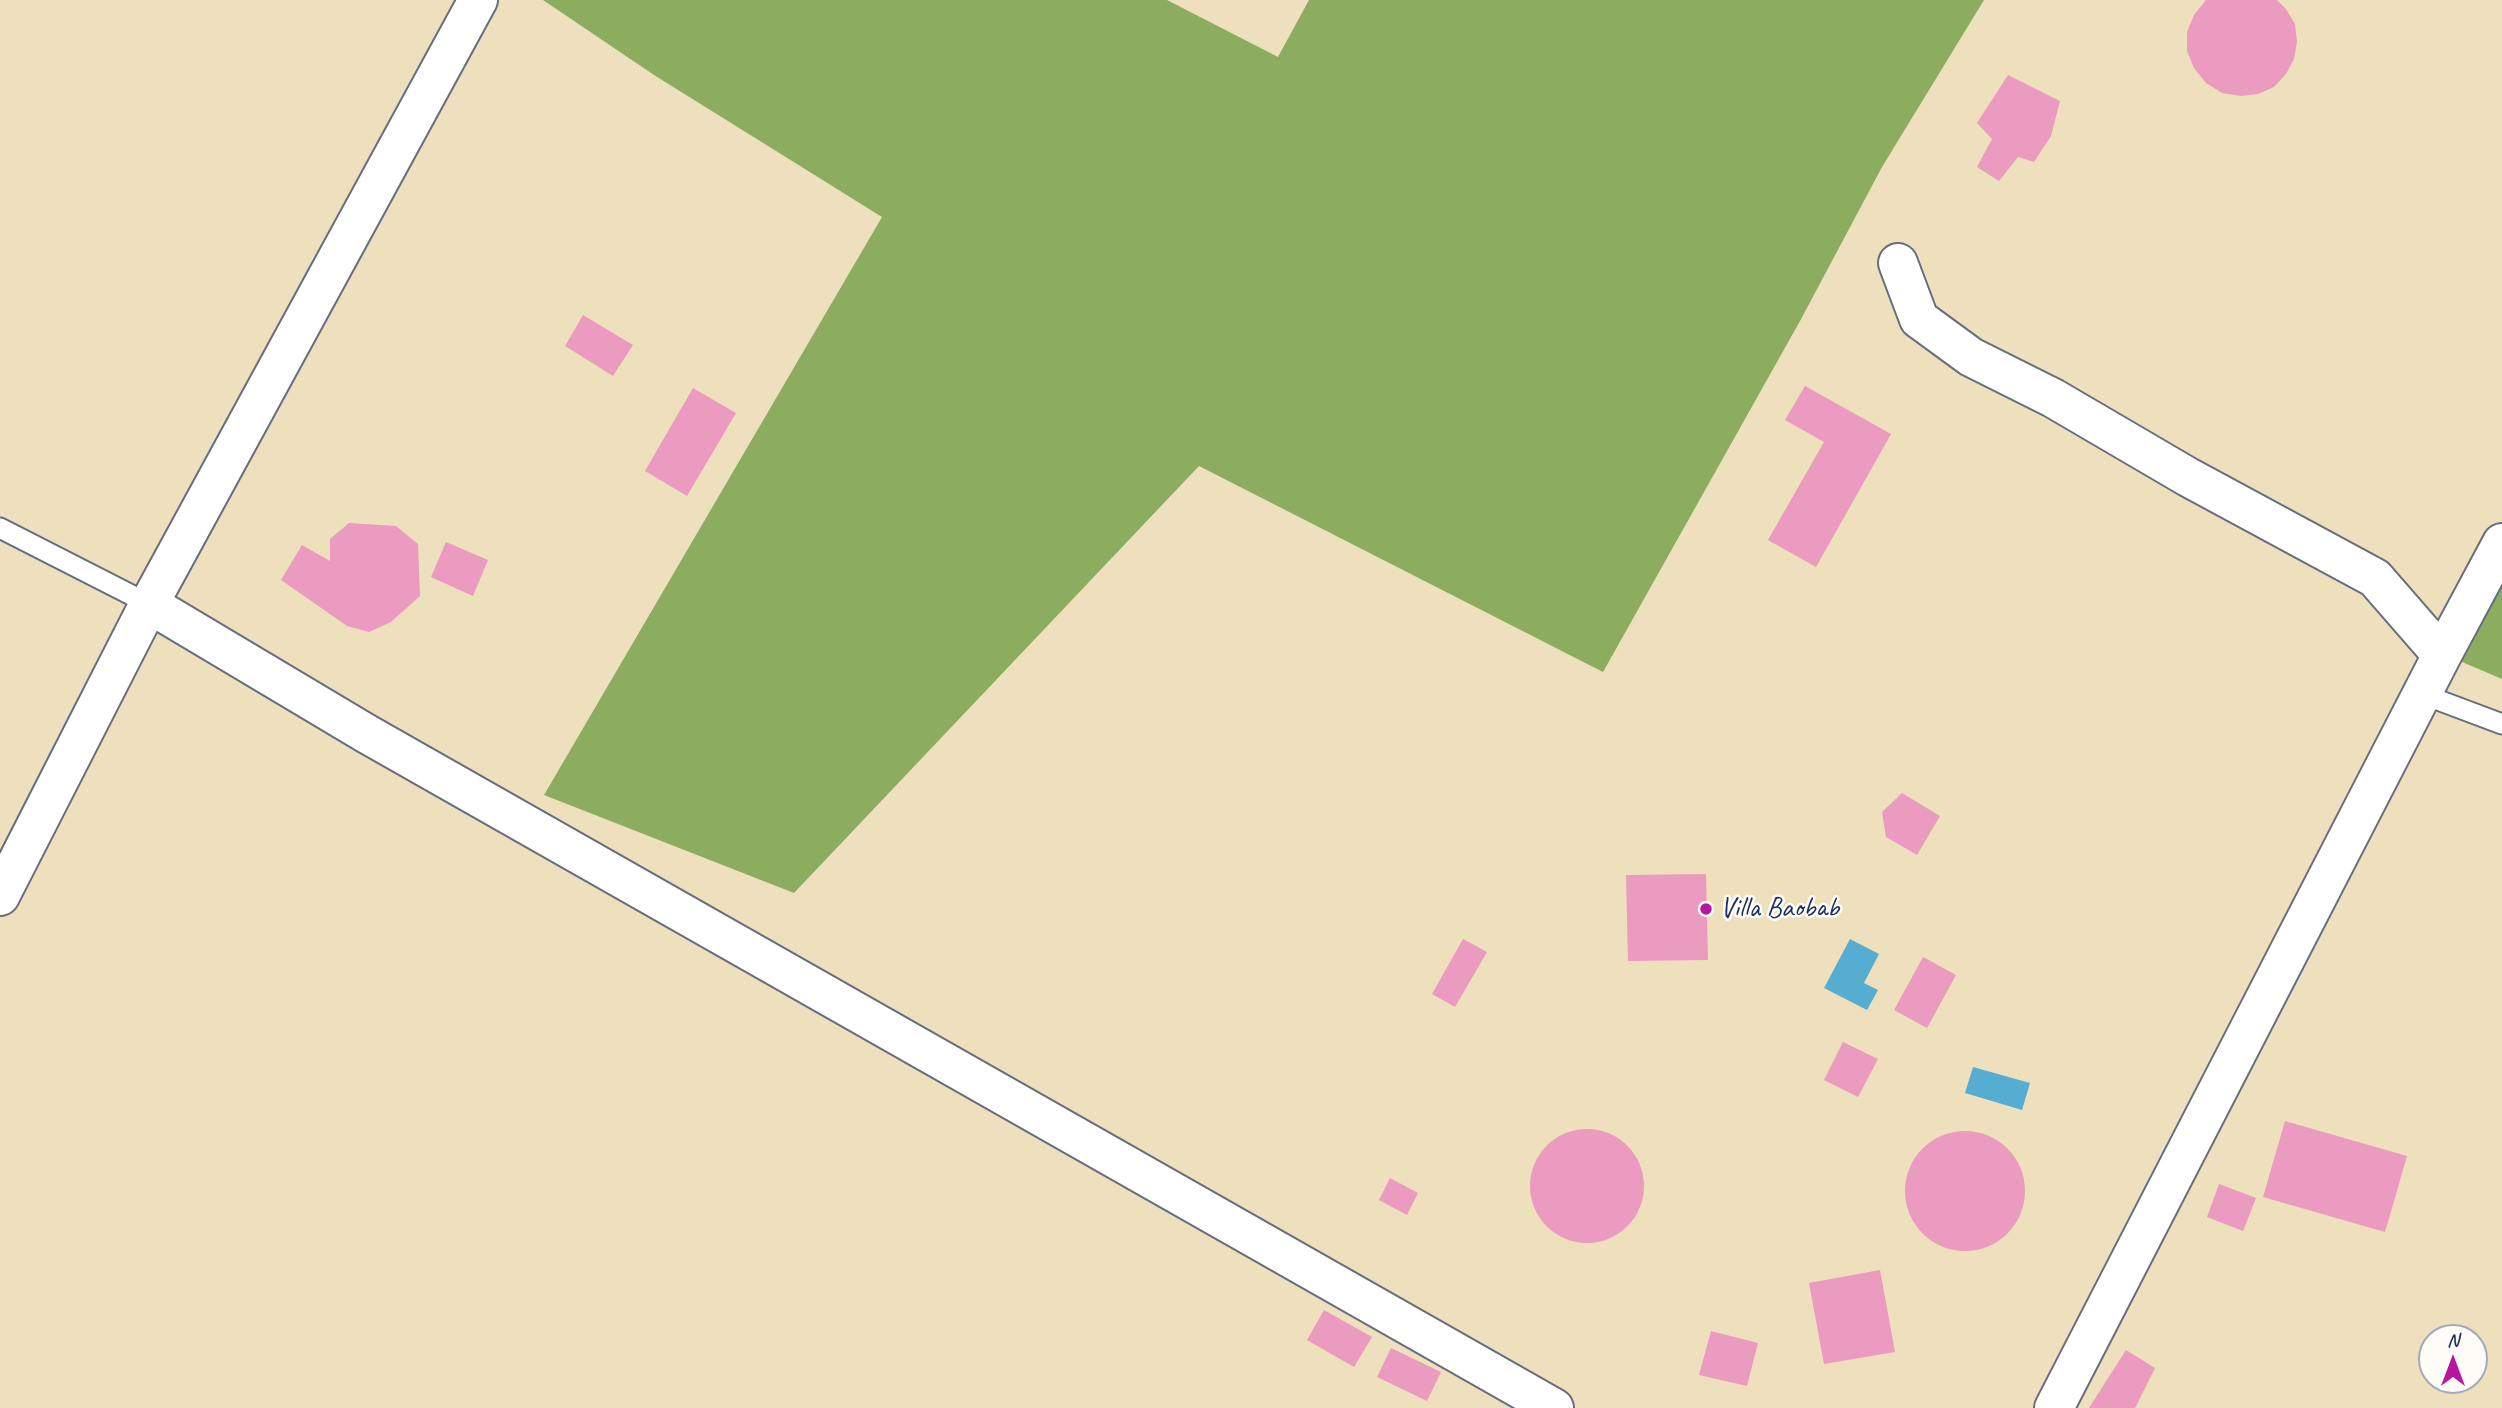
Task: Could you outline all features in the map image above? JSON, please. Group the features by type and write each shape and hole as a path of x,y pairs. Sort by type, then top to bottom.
{"street":[{"path":"0,895 149,604 478,0"},
{"path":"1898,263 1919,319 1971,357 2053,398 2188,477 2375,578 2442,655"},
{"path":"2054,1408 2502,543"},
{"path":"149,604 392,748 1554,1408"}],"lane":[{"path":"0,528 149,604"},
{"path":"2422,694 2502,724"}],"green space":[{"path":"543,0 1167,0 1278,57 1309,0 1984,0 1882,167 1800,321 1603,672 1199,466 794,893 544,795 882,217 654,75"},
{"path":"2502,527 2502,679 2441,653"}],"water":[{"path":"1850,939 1879,954 1864,983 1878,990 1867,1010 1824,988"},
{"path":"1973,1067 2030,1083 2022,1110 1965,1093"}],"building":[{"path":"2206,0 2277,0 2286,9 2295,24 2297,42 2294,59 2286,74 2274,87 2258,94 2241,96 2222,93 2206,83 2194,68 2187,51 2187,32 2194,15"},
{"path":"2008,75 2060,101 2051,136 2034,162 2018,157 1999,181 1977,167 1992,139 1977,123"},
{"path":"583,315 633,345 613,376 565,346"},
{"path":"1805,386 1891,434 1816,567 1768,540 1824,442 1785,420"},
{"path":"693,388 736,413 687,496 645,471"},
{"path":"349,523 396,526 418,544 420,596 391,622 369,632 347,626 281,580 302,545 330,561 330,539"},
{"path":"446,542 488,560 473,596 431,577"},
{"path":"1902,793 1940,816 1917,855 1886,837 1882,812"},
{"path":"1706,874 1708,960 1628,961 1626,875"},
{"path":"1463,939 1487,952 1455,1007 1432,994"},
{"path":"1923,957 1956,975 1927,1028 1894,1010"},
{"path":"1843,1042 1878,1059 1858,1097 1824,1080"},
{"path":"2285,1121 2407,1156 2385,1232 2263,1197"},
{"path":"1587,1129 1609,1133 1627,1146 1640,1164 1644,1186 1640,1208 1627,1226 1609,1239 1587,1243 1565,1239 1547,1226 1534,1208 1530,1186 1534,1164 1547,1146 1565,1133"},
{"path":"1965,1131 1988,1135 2008,1148 2021,1168 2025,1191 2021,1214 2008,1234 1988,1247 1965,1251 1942,1247 1922,1234 1909,1214 1905,1191 1909,1168 1922,1148 1942,1135"},
{"path":"1390,1178 1418,1193 1407,1215 1379,1200"},
{"path":"2219,1184 2256,1198 2243,1231 2207,1217"},
{"path":"1880,1270 1895,1352 1824,1364 1809,1283"},
{"path":"1324,1310 1372,1337 1354,1367 1307,1340"},
{"path":"1711,1331 1758,1343 1747,1386 1699,1375"},
{"path":"1391,1348 1441,1372 1427,1401 1377,1377"},
{"path":"2126,1350 2155,1368 2135,1408 2089,1408"}],"place":[{"name":"Villa Baobab","path":"1706,909"}]}
